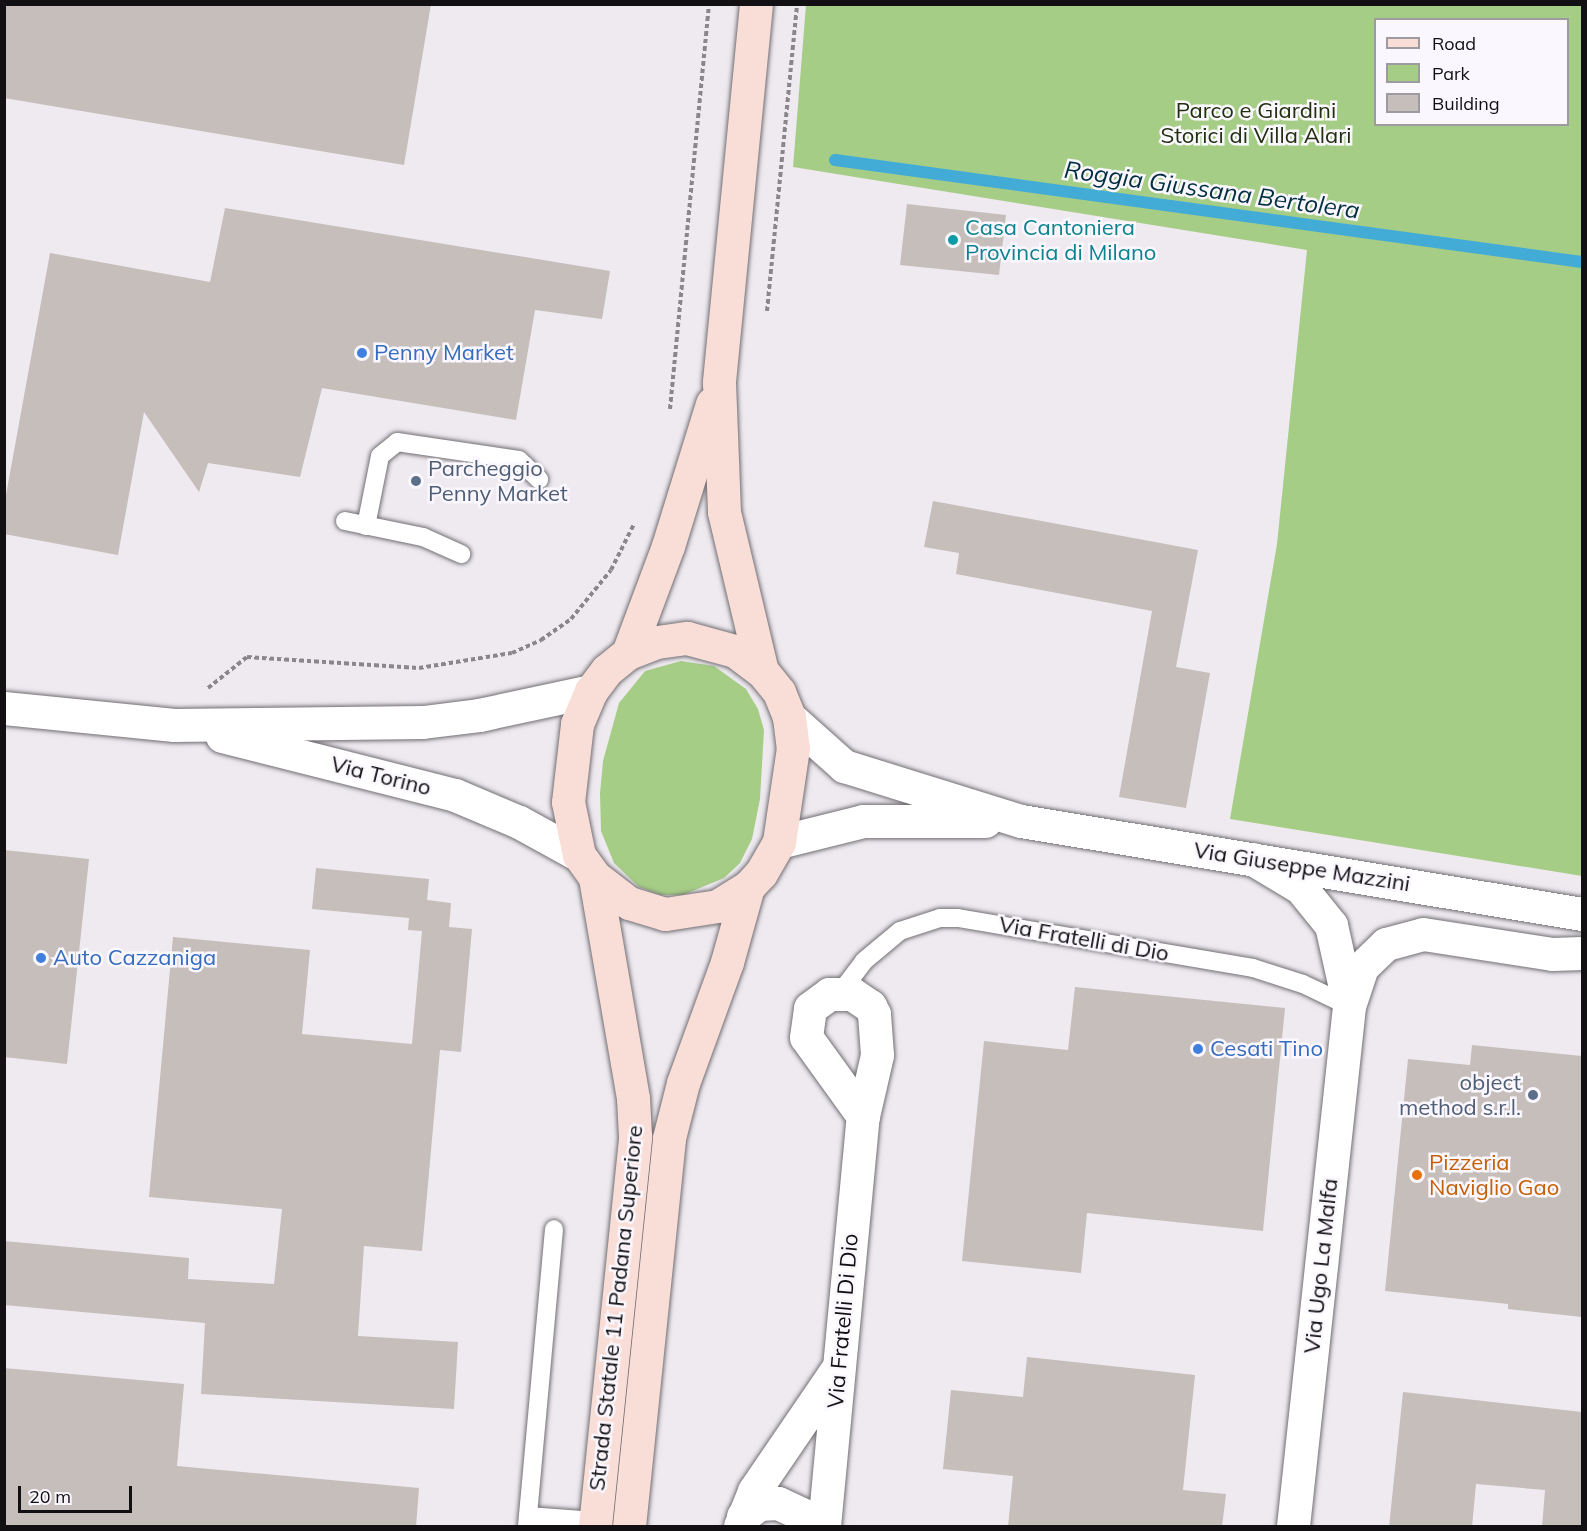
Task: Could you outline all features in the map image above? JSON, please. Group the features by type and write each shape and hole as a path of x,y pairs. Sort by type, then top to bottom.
{"main road":[{"name":"Strada Statale 11 Padana Superiore","path":"756,4 719,382 724,512 762,671"},
{"name":"Strada Statale 11 Padana Superiore","path":"628,653 668,546 719,382"},
{"name":"Strada Statale 11 Padana Superiore","path":"595,1524 635,1136 633,1098 587,866 568,802 577,724 591,691 607,670 628,653 657,642 687,638 735,651 762,671 778,692 789,717 793,748 779,842 748,887 727,962 683,1083 669,1138 629,1527"},
{"name":"Strada Statale 11 Padana Superiore","path":"587,866 629,903 664,914 718,906 748,887"}],"street":[{"name":"Via Torino","path":"4,708 174,725 423,722 479,715 591,691"},
{"name":"Via Giuseppe Mazzini","path":"789,717 820,749 844,766 1021,821 1582,914"},
{"name":"Via Torino","path":"174,725 455,795 519,822 587,866"},
{"name":"Via Giuseppe Mazzini","path":"779,842 863,821 1021,821"},
{"name":"Via Ugo La Malfa","path":"1251,858 1301,888 1330,925 1349,1006"},
{"name":"Via Ugo La Malfa","path":"1293,1527 1349,1006 1356,978 1366,960 1386,944 1423,934 1552,954 1582,953"},
{"name":"Via Fratelli Di Dio","path":"824,1527 863,1116 877,1055 874,1014 862,999 840,993"},
{"path":"840,993 815,1001 808,1016 806,1037 863,1116"},
{"name":"Via Fratelli di Dio","path":"741,1521 754,1491 839,1366"},
{"name":"Via Fratelli di Dio","path":"741,1521 759,1504 777,1503 810,1518 817,1527"}],"lane":[{"path":"366,526 380,456 397,442 519,460 539,478"},
{"path":"345,521 423,537 461,554"},
{"name":"Via Fratelli di Dio","path":"840,993 864,961 900,931 940,918 958,918 1253,968 1303,984 1349,1006"},
{"path":"554,1229 527,1521 595,1524"}],"path":[{"path":"670,413 709,4"},
{"path":"767,311 797,4"},
{"path":"202,693 247,657 419,668 512,653 541,640 571,619 611,570 637,518"}],"green space":[{"name":"Parco e Giardini Storici di Villa Alari","path":"806,5 1582,5 1582,876 1230,819 1277,544 1307,250 793,167"},
{"path":"681,661 714,666 746,689 758,709 764,730 760,799 752,839 740,863 724,878 683,895 661,895 639,887 614,863 601,831 600,793 603,761 619,703 645,671"}],"building":[{"path":"4,4 431,4 404,165 4,98"},
{"name":"Casa Cantoniera Provincia di Milano","path":"907,204 1006,215 999,275 900,265"},
{"name":"Penny Market","path":"225,208 610,271 602,319 535,310 516,420 322,388 300,477 208,463 199,492 144,412 118,555 4,534 4,506 50,253 210,282"},
{"path":"933,501 1198,550 1176,667 1210,673 1186,808 1119,797 1152,611 956,574 959,553 924,547"},
{"name":"Auto Cazzaniga","path":"4,850 89,859 67,1064 4,1057"},
{"path":"316,868 429,879 427,900 451,903 449,927 472,929 461,1052 440,1050 422,1251 364,1246 358,1336 458,1342 454,1409 201,1394 205,1323 4,1305 4,1241 189,1258 188,1279 274,1284 282,1209 149,1197 173,937 310,950 302,1034 412,1044 422,931 408,930 409,918 312,909"},
{"path":"1075,987 1285,1008 1263,1231 1087,1213 1081,1273 962,1261 984,1041 1068,1050"},
{"path":"1472,1045 1582,1056 1582,1317 1508,1309 1508,1304 1385,1291 1408,1059 1470,1065"},
{"path":"1027,1357 1195,1375 1183,1490 1226,1494 1222,1527 1008,1527 1013,1476 943,1469 951,1390 1023,1397"},
{"path":"4,1368 184,1384 177,1466 419,1488 416,1527 4,1527"},
{"path":"1403,1392 1582,1412 1582,1527 1542,1527 1545,1490 1476,1484 1472,1527 1389,1527"}],"waterway":[{"name":"Roggia Giussana Bertolera","path":"835,160 1582,262"}],"place":[{"name":"Casa Cantoniera Provincia di Milano","path":"953,240"},
{"name":"Penny Market","path":"362,353"},
{"name":"Parcheggio Penny Market","path":"416,481"},
{"name":"Auto Cazzaniga","path":"41,958"},
{"name":"Cesati Tino","path":"1198,1049"},
{"name":"object method s.r.l.","path":"1533,1095"},
{"name":"Pizzeria Naviglio Gao","path":"1417,1175"}]}
